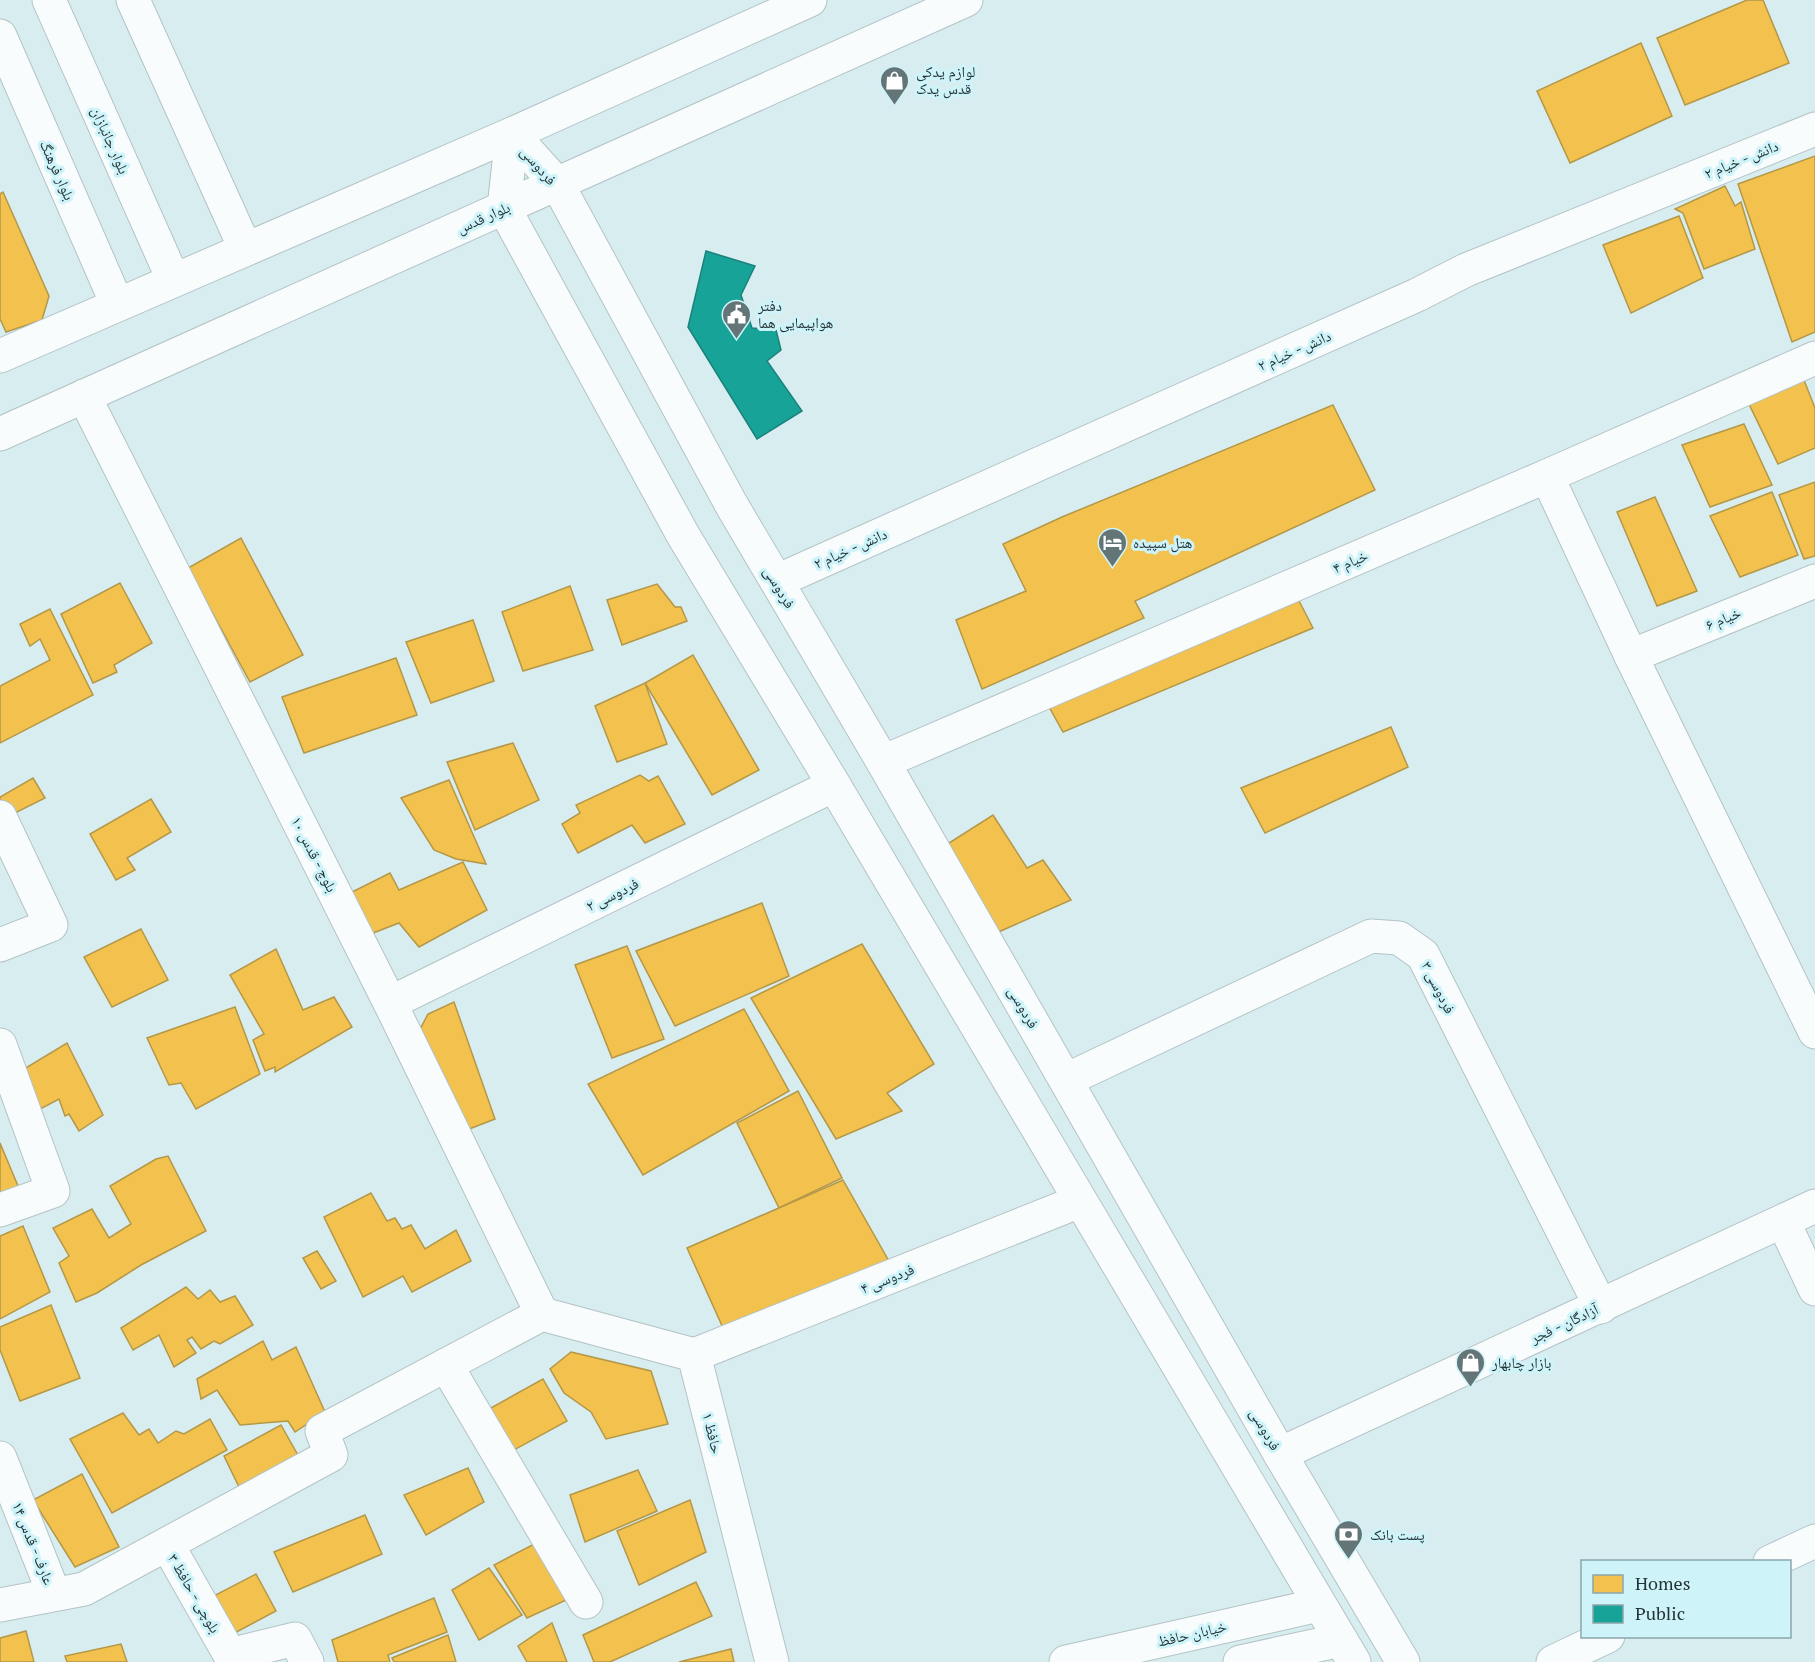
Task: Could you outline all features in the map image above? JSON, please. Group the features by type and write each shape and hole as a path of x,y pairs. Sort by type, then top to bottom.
{"street":[{"name":"بلوار جانبازان","path":"49,0 173,279"},
{"path":"133,0 245,248"},
{"path":"0,356 173,279 512,134 810,0"},
{"name":"بلوار قدس","path":"0,434 966,0"},
{"name":"بلوار فرهنگ","path":"0,36 117,304"},
{"name":"دانش - خیام ۲","path":"777,581 1417,295 1466,270 1815,129"},
{"name":"فردوسی","path":"512,134 558,185 731,504 883,762 1280,1454 1403,1662"},
{"name":"فردوسی","path":"504,208 512,134"},
{"path":"504,208 683,535 834,785 1347,1651 1240,1662"},
{"name":"خیام ۴","path":"883,762 1548,476 1815,358"},
{"name":"بلوچ - قدس ۱۰","path":"84,396 390,1004 542,1314"},
{"path":"1548,476 1631,656 1815,1032"},
{"name":"خیام ۶","path":"1631,656 1815,581"},
{"name":"فردوسی ۲","path":"390,1004 834,785"},
{"path":"0,818 51,925 0,945"},
{"name":"فردوسی ۳","path":"1066,1080 1371,936 1399,938 1423,955 1601,1307"},
{"path":"0,1045 53,1191 0,1210"},
{"name":"فردوسی ۴","path":"694,1355 1080,1201"},
{"name":"آزادگان - فجر","path":"1280,1454 1815,1206"},
{"path":"1783,1221 1815,1289"},
{"path":"0,1605 84,1589 331,1455 322,1431 542,1314 694,1355"},
{"name":"حافظ ۱","path":"694,1355 772,1662"},
{"path":"446,1365 586,1602"},
{"name":"عارف - قدس ۱۴","path":"0,1458 54,1594"},
{"path":"1774,1560 1815,1541"},
{"name":"بلوچی - حافظ ۳","path":"167,1544 230,1655 296,1639 307,1662"},
{"name":"خیابان حافظ","path":"1066,1662 1319,1605"},
{"path":"1553,1662 1604,1638"}],"building: Homes":[{"path":"1747,0 1763,0 1789,63 1685,105 1657,38"},
{"path":"1641,43 1672,116 1570,163 1537,91"},
{"path":"1815,156 1815,332 1792,342 1738,184"},
{"path":"1725,186 1735,206 1741,202 1755,249 1704,269 1683,213 1675,209"},
{"path":"3,192 49,296 42,320 6,332 0,319 0,194"},
{"path":"1679,216 1703,278 1631,313 1603,245"},
{"path":"1802,375 1815,408 1815,448 1778,464 1747,400"},
{"name":"هتل سپیده","path":"1333,405 1375,490 1135,601 1144,618 982,689 956,620 1026,591 1003,544 1062,517"},
{"path":"1744,424 1772,485 1710,507 1682,445"},
{"path":"1815,482 1815,556 1804,559 1779,495"},
{"path":"1772,492 1798,555 1740,577 1710,516"},
{"path":"1655,497 1697,591 1657,606 1617,512"},
{"path":"241,538 303,655 250,682 188,568"},
{"path":"120,583 152,643 114,665 117,672 93,683 61,614"},
{"path":"657,584 675,607 681,607 687,621 622,645 607,600"},
{"path":"570,586 593,650 523,671 502,612"},
{"path":"1294,591 1313,628 1063,732 1043,696"},
{"path":"50,609 93,695 0,743 0,686 50,660 40,639 30,646 20,624"},
{"path":"473,620 494,681 431,703 406,642"},
{"path":"693,655 759,770 712,795 645,683"},
{"path":"396,658 417,715 304,753 282,697"},
{"path":"645,683 667,744 617,762 595,706"},
{"path":"1391,727 1408,767 1265,833 1241,788"},
{"path":"513,743 539,800 475,830 447,762"},
{"path":"640,775 649,781 658,776 685,824 645,843 632,825 578,853 562,824 580,813 576,805"},
{"path":"33,778 45,798 5,818 0,807 0,797"},
{"path":"449,780 486,864 456,859 434,850 401,798"},
{"path":"151,799 171,832 127,858 135,870 116,880 90,834"},
{"path":"993,815 1027,868 1043,860 1071,900 994,934 938,850"},
{"path":"463,862 487,910 419,947 399,923 368,935 346,895 390,873 399,890"},
{"path":"762,903 789,976 675,1026 636,951"},
{"path":"141,929 168,980 112,1007 84,957"},
{"path":"862,944 934,1064 887,1093 902,1111 836,1139 751,998"},
{"path":"627,946 664,1039 612,1058 575,965"},
{"path":"276,949 303,1010 334,997 352,1027 275,1072 275,1067 265,1071 253,1040 264,1034 230,975"},
{"path":"454,1002 495,1119 459,1133 417,1035 428,1014"},
{"path":"235,1007 260,1074 196,1109 181,1083 169,1085 147,1038"},
{"path":"744,1009 789,1091 643,1175 588,1084"},
{"path":"67,1043 103,1115 79,1131 69,1114 65,1116 59,1099 29,1115 14,1075"},
{"path":"798,1091 842,1178 779,1208 737,1123"},
{"path":"0,1143 21,1193 0,1201"},
{"path":"168,1156 206,1231 141,1265 97,1293 76,1302 59,1263 69,1256 53,1228 92,1209 109,1238 131,1224 110,1186 156,1159"},
{"path":"843,1180 890,1263 728,1339 687,1248"},
{"path":"371,1193 387,1221 395,1218 402,1229 411,1225 425,1249 456,1230 471,1261 412,1292 403,1276 363,1297 324,1217"},
{"path":"23,1226 50,1292 0,1319 0,1236"},
{"path":"317,1251 336,1281 321,1289 303,1258"},
{"path":"186,1287 198,1299 210,1290 220,1302 235,1296 253,1325 220,1344 214,1341 201,1349 192,1337 187,1340 196,1353 174,1367 159,1335 133,1350 121,1328"},
{"path":"51,1305 80,1378 20,1401 0,1350 0,1327"},
{"path":"263,1341 272,1360 296,1347 325,1412 295,1432 288,1421 240,1425 217,1390 201,1399 197,1379"},
{"path":"571,1352 651,1371 668,1424 606,1439 591,1412 564,1393 550,1369"},
{"path":"543,1379 567,1421 503,1456 489,1409"},
{"path":"123,1413 139,1435 149,1429 158,1443 176,1431 184,1434 210,1419 227,1450 112,1513 70,1439"},
{"path":"281,1425 299,1457 240,1489 224,1456"},
{"path":"468,1468 484,1502 426,1535 404,1495"},
{"path":"638,1470 657,1511 585,1542 570,1495"},
{"path":"82,1474 119,1547 75,1567 33,1500"},
{"path":"690,1500 706,1552 639,1585 617,1531"},
{"path":"365,1515 382,1554 293,1592 274,1552"},
{"path":"542,1540 575,1596 527,1618 494,1565"},
{"path":"489,1568 522,1615 479,1640 452,1590"},
{"path":"256,1574 276,1611 227,1637 206,1600"},
{"path":"696,1582 712,1616 610,1662 594,1662 583,1635"},
{"path":"434,1598 447,1632 388,1655 390,1662 338,1662 332,1640"},
{"path":"552,1623 567,1662 527,1662 518,1646"},
{"path":"26,1631 34,1662 0,1662 0,1638"},
{"path":"448,1635 456,1662 394,1662 392,1658"},
{"path":"121,1644 127,1662 67,1662 65,1656"},
{"path":"731,1649 734,1662 679,1662"}],"building: Public":[{"name":"دفتر هواپیمایی هما","path":"706,251 755,266 741,295 752,328 776,330 781,350 767,361 802,411 757,439 688,327"}],"place":[{"name":"لوازم یدکی قدس یدک","path":"895,106"},
{"name":"دفتر هواپیمایی هما","path":"737,340"},
{"name":"هتل سپیده","path":"1112,568"},
{"name":"بازار چابهار","path":"1471,1388"},
{"name":"پست بانک","path":"1349,1560"}]}
